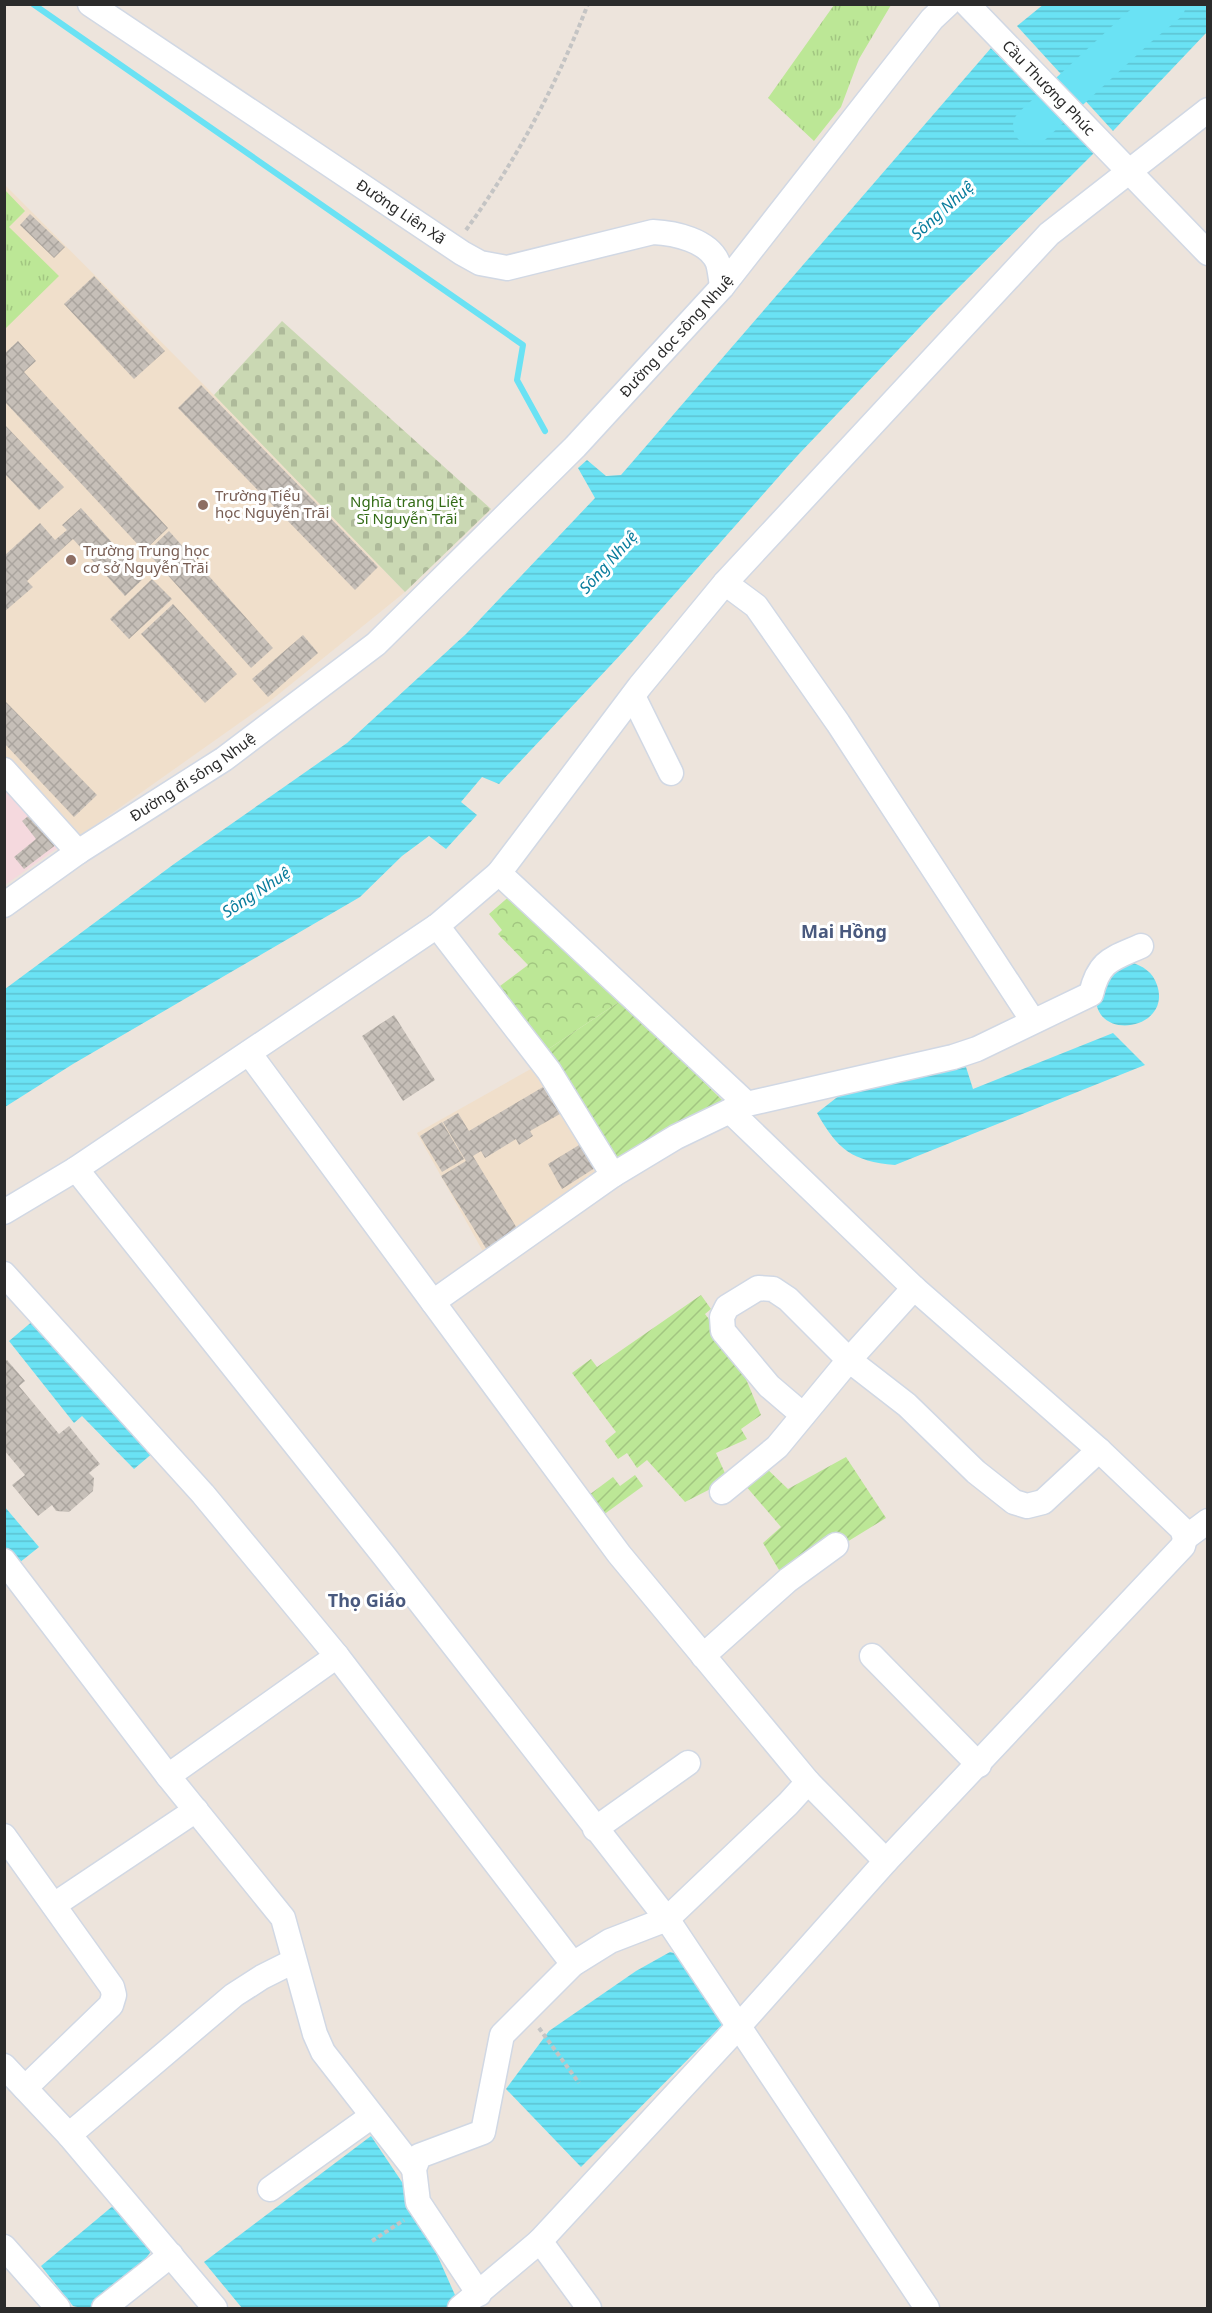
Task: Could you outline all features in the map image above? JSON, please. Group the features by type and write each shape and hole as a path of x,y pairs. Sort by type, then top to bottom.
{"street":[{"name":"Đường Liên Xã","path":"90,4 480,263 507,268 652,232 669,233 692,241 713,255 718,264 722,287"},
{"name":"Đường dọc sông Nhuệ","path":"376,644 575,447 722,287 932,19 948,4"},
{"name":"Cầu Thượng Phúc","path":"967,4 1208,253"},
{"path":"4,1212 76,1169 437,926 499,873 633,696 725,583 1049,234 1208,110"},
{"path":"725,583 756,606 838,723 1033,1021"},
{"name":"Đường đi sông Nhuệ","path":"4,904 78,852 224,759 376,644"},
{"path":"633,696 671,773"},
{"path":"4,770 78,852"},
{"path":"499,873 739,1107 914,1288 1099,1450 1182,1529 1185,1538 1183,1545 979,1765 886,1861 739,2026 540,2241 470,2301 418,2202 414,2169 419,2156 483,2132 502,2035 573,1964 610,1941 667,1919 788,1804 808,1782"},
{"path":"437,926 549,1071 613,1175"},
{"path":"433,1302 613,1175 676,1137 739,1107 953,1057 977,1049 1091,994 1099,970 1109,961 1141,946"},
{"path":"249,1053 620,1554 808,1782 886,1861"},
{"path":"76,1169 385,1557 667,1919 927,2308"},
{"path":"4,1274 203,1494 337,1656 573,1964"},
{"path":"803,1415 769,1386 723,1331 722,1317 727,1307 758,1288 772,1289 788,1299 849,1360 907,1405 976,1472 1014,1502 1027,1506 1043,1502 1099,1450"},
{"path":"722,1492 777,1447 849,1360 914,1288"},
{"path":"1185,1538 1208,1521"},
{"path":"703,1656 788,1580 836,1545"},
{"path":"4,1561 168,1776 283,1918 315,2034 323,2052 414,2169"},
{"path":"168,1776 337,1656"},
{"path":"872,1656 979,1765"},
{"path":"595,1829 688,1763"},
{"path":"54,1905 196,1810"},
{"path":"4,1836 112,1987 114,1995 111,2005 25,2088"},
{"path":"69,2135 234,1995 294,1960"},
{"path":"4,2066 69,2135 215,2308"},
{"path":"270,2189 372,2116"},
{"path":"540,2241 589,2308"},
{"path":"4,2247 58,2308"},
{"path":"104,2308 171,2255"}],"path":[{"path":"453,247 489,198 519,146 554,82 588,4"},
{"path":"526,2010 579,2083"},
{"path":"372,2241 421,2209"}],"shaded area":[{"path":"5,185 214,395 405,592 269,702 77,838 5,759"},
{"path":"4,782 63,844 5,885 4,885"},
{"path":"536,1066 607,1175 486,1257 417,1133"}],"green space":[{"path":"834,5 891,5 859,59 841,107 814,141 768,98"},
{"path":"5,190 25,211 9,227 59,276 5,329"},
{"name":"Nghĩa trang Liệt Sĩ Nguyễn Trãi","path":"282,321 491,509 405,592 214,395"},
{"path":"513,893 622,1000 547,1050 500,986 528,965 498,934 502,930 489,914"},
{"path":"622,1000 727,1105 617,1167 547,1050"},
{"path":"701,1295 711,1309 705,1314 736,1355 761,1415 741,1429 747,1439 716,1453 728,1480 685,1502 647,1460 637,1468 627,1453 618,1459 605,1441 616,1432 572,1373 591,1359 597,1367"},
{"path":"846,1457 886,1518 785,1580 763,1543 781,1527 745,1485 764,1466 788,1489"},
{"path":"635,1475 643,1486 599,1518 585,1498 613,1477 620,1486"}],"water":[{"path":"1044,4 1207,5 1207,32 1113,131 1017,26"},
{"path":"991,48 1095,152 938,308 798,455 624,651 499,784 482,777 461,802 477,815 446,849 429,836 402,856 360,897 73,1064 5,1107 5,989 174,864 347,743 466,634 595,498 578,468 587,460 606,476 621,475"},
{"path":"1130,962 1153,976 1159,1000 1154,1011 1145,1020 1121,1025 1109,1022 1100,1014 1096,1001 1097,987 1098,982"},
{"path":"1113,1033 1145,1065 895,1165 857,1157 848,1151 832,1136 817,1113 845,1091 966,1067 973,1089"},
{"path":"34,1320 154,1452 134,1469 82,1416 74,1423 9,1341"},
{"path":"4,1506 39,1547 14,1567 5,1555"},
{"path":"670,1952 678,1954 729,2018 581,2167 506,2089 549,2031 636,1971"},
{"path":"371,2136 410,2194 459,2304 452,2308 242,2308 204,2262"},
{"path":"114,2205 152,2250 126,2280 103,2301 91,2307 73,2306 41,2266"}],"building":[{"path":"30,214 65,247 54,258 20,225"},
{"path":"94,276 165,351 134,379 64,304"},
{"path":"18,341 36,361 24,372 168,528 144,551 4,401 4,354"},
{"path":"201,385 378,567 355,590 178,408"},
{"path":"4,424 64,487 39,510 4,473"},
{"path":"81,508 144,578 125,596 73,539 27,581 33,587 4,612 4,556 40,523 55,540 67,530 62,525"},
{"path":"169,531 273,648 251,668 147,552"},
{"path":"152,579 172,599 129,639 110,619"},
{"path":"173,604 237,674 205,703 141,634"},
{"path":"303,635 318,653 268,697 252,679"},
{"path":"4,700 97,795 74,817 4,743"},
{"path":"32,813 57,844 24,869 14,857 36,839 22,821"},
{"path":"394,1015 435,1080 403,1101 362,1036"},
{"path":"543,1087 560,1114 530,1131 533,1136 519,1145 516,1139 485,1158 481,1151 473,1156 518,1230 487,1250 441,1176 466,1161 443,1122 458,1113 469,1131"},
{"path":"442,1122 464,1159 442,1172 420,1136"},
{"path":"584,1142 598,1166 562,1189 548,1164"},
{"path":"7,1360 25,1381 19,1386 59,1434 69,1426 100,1464 89,1473 94,1478 93,1491 69,1512 56,1511 52,1505 38,1516 12,1485 25,1475 4,1450 4,1362"}],"waterway":[{"path":"33,4 523,345 517,380 545,431"},
{"name":"Sông Nhuệ","path":"1032,126 1167,4"}],"place":[{"name":"Trường Tiểu học Nguyễn Trãi","path":"203,505"},
{"name":"Trường Trung học cơ sở Nguyễn Trãi","path":"71,560"}],"district":[{"name":"Mai Hồng","path":"844,932"},
{"name":"Thọ Giáo","path":"367,1601"}]}
